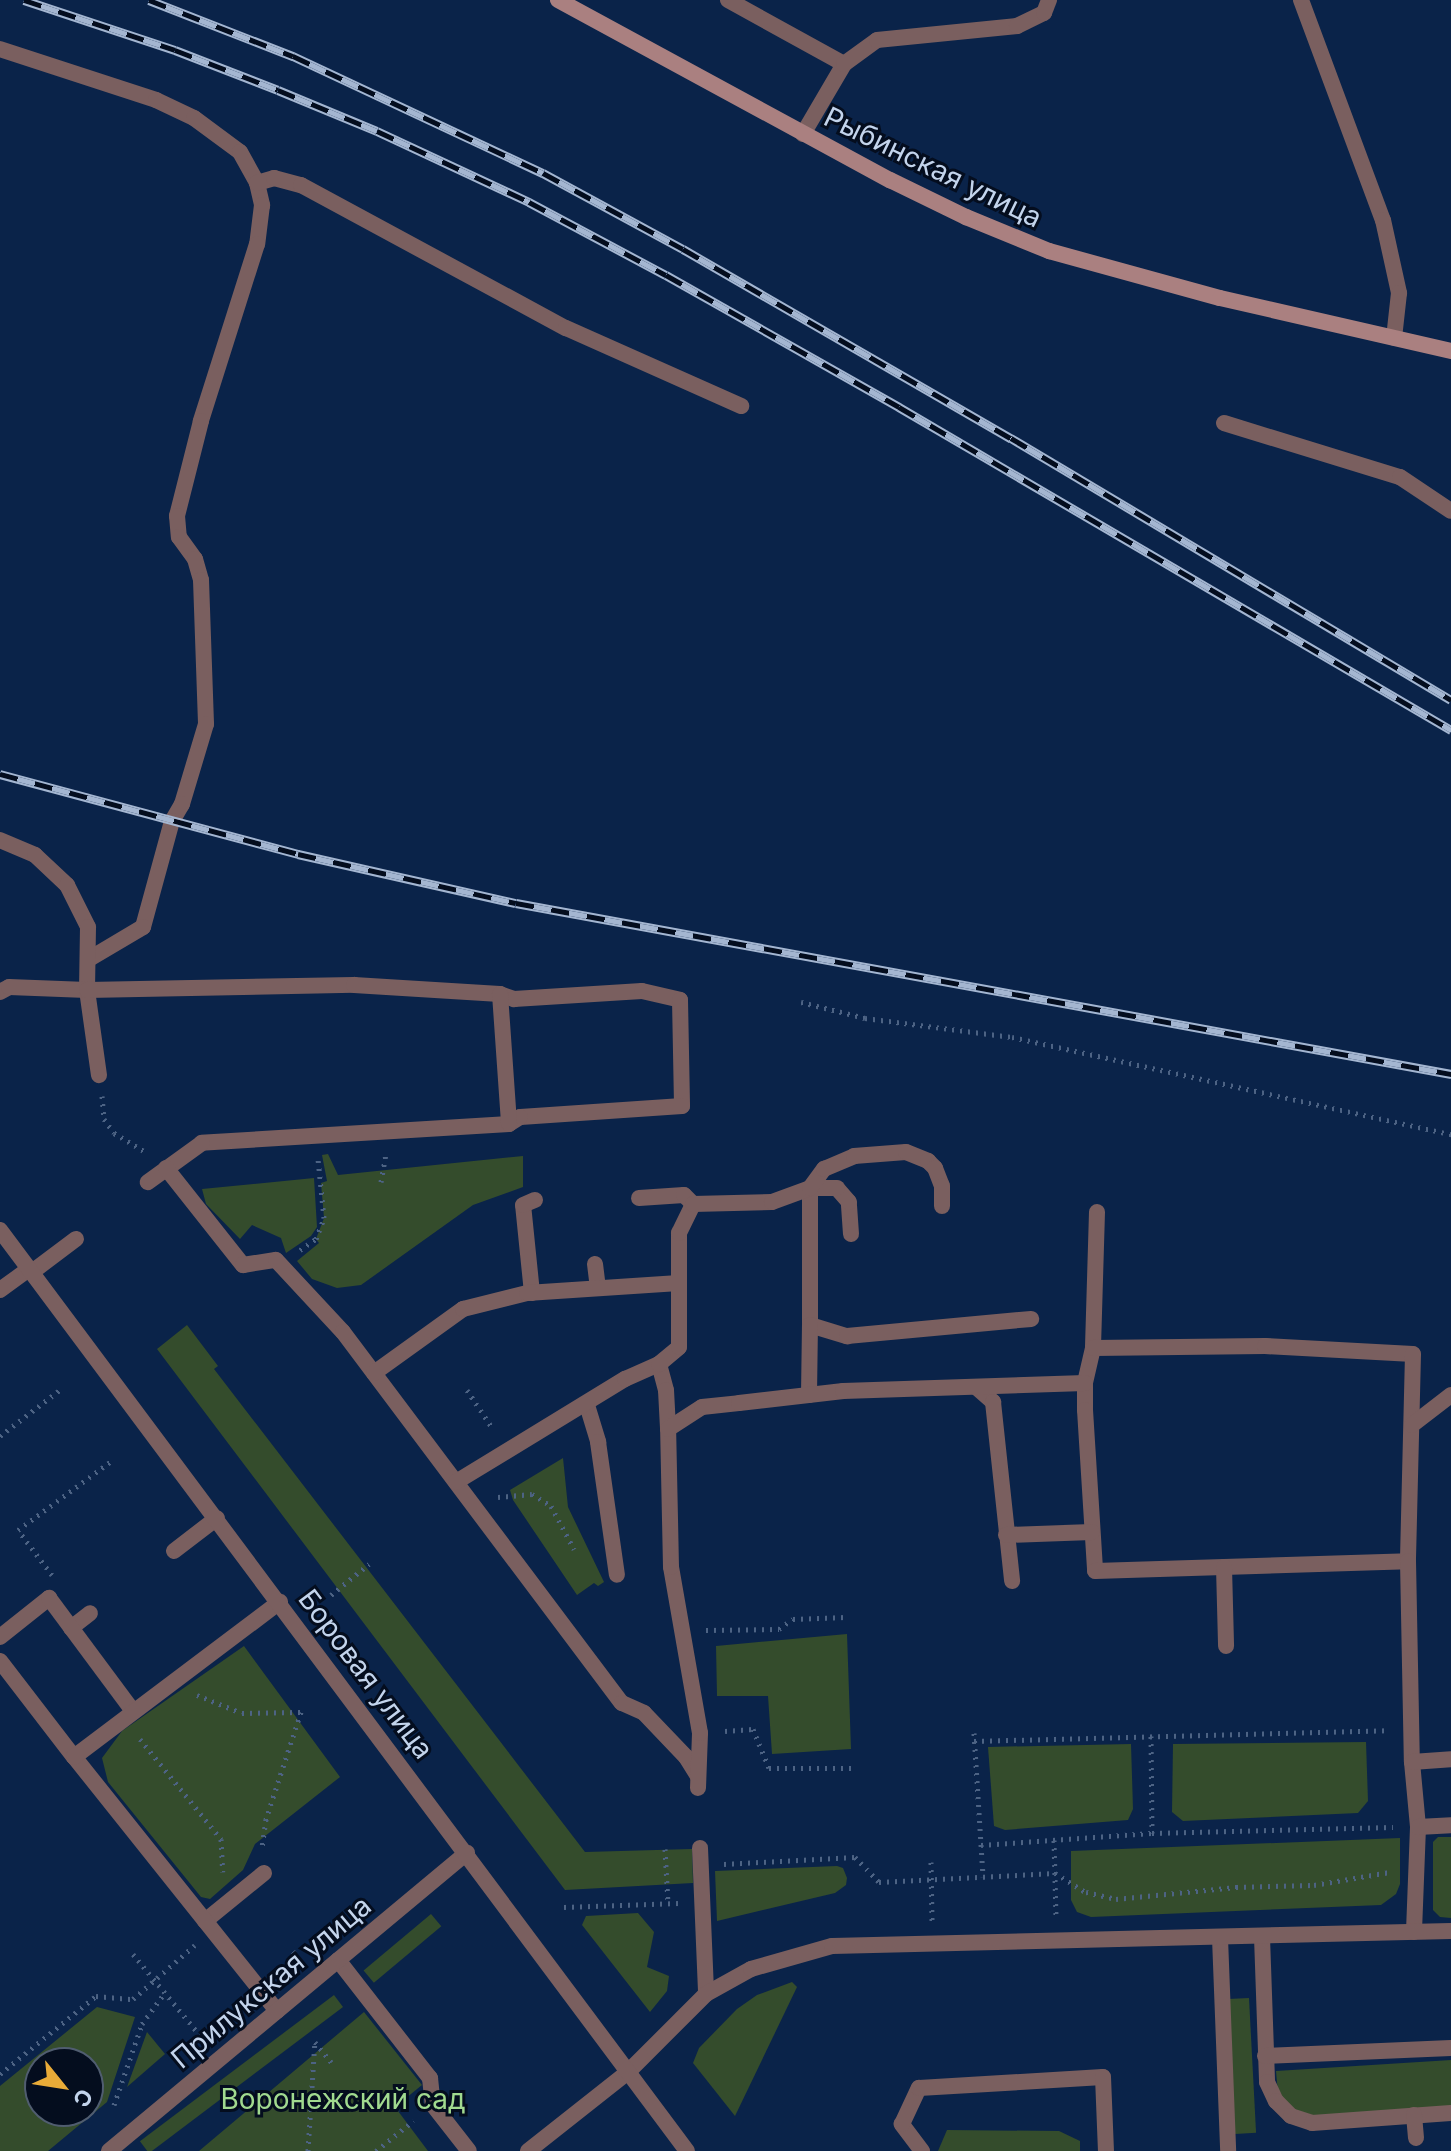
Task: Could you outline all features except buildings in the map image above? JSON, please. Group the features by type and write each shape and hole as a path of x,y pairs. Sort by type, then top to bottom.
{"main road":[{"name":"Рыбинская улица","path":"558,0 803,134 966,217 1049,251 1220,298 1451,351"}],"street":[{"path":"728,0 844,64"},
{"path":"803,134 844,64 877,40 1017,26 1044,13 1049,0"},
{"path":"1301,0 1383,220 1399,293 1394,338"},
{"path":"0,49 156,100 194,118 240,152 257,183 262,205 257,244 201,421 177,516 179,537 195,559 201,580 206,724 182,804 172,821 143,927 89,959"},
{"path":"257,183 274,178 301,185 566,328 741,406"},
{"path":"1224,423 1400,477 1451,511"},
{"path":"0,840 35,855 67,885 88,927 87,990 99,1075"},
{"path":"0,992 9,987 87,990 354,985 500,994 514,999 642,991 680,1000 682,1106 520,1117 509,1124 202,1143 148,1182"},
{"path":"500,994 509,1124"},
{"path":"809,1395 810,1188 824,1169 854,1156 906,1152 928,1161 935,1168 942,1186 942,1206"},
{"path":"166,1168 243,1265 276,1260 343,1332 622,1703 644,1713 679,1750 698,1782 700,1733 671,1567 666,1390 659,1364"},
{"path":"639,1198 684,1195 693,1204 737,1212 810,1188 837,1188 849,1202 851,1234"},
{"path":"532,1293 523,1205 535,1200"},
{"path":"456,1482 587,1405 625,1379 659,1364 679,1347 679,1233 693,1204"},
{"path":"1097,1212 1093,1348 1085,1383 1095,1571 1408,1561"},
{"name":"Боровая улица","path":"0,1230 687,2151"},
{"path":"0,1290 76,1239"},
{"path":"595,1264 598,1287"},
{"path":"374,1373 463,1309 532,1293 679,1283"},
{"path":"810,1325 847,1336 1031,1319"},
{"path":"1093,1348 1265,1346 1413,1354 1408,1561 1412,1762 1418,1827 1414,1932"},
{"path":"668,1429 702,1407 809,1395 1085,1383"},
{"path":"737,1385 739,1403"},
{"path":"976,1387 993,1402 1012,1581"},
{"path":"1412,1425 1451,1395"},
{"path":"587,1405 598,1442 617,1575"},
{"path":"174,1551 217,1518"},
{"path":"1006,1535 1092,1532"},
{"path":"1224,1567 1226,1646"},
{"path":"0,1637 49,1598 129,1715"},
{"path":"74,1757 280,1602"},
{"path":"71,1628 90,1613"},
{"path":"0,1661 277,2011"},
{"path":"1412,1762 1451,1759"},
{"path":"1418,1827 1451,1825"},
{"name":"Прилукская улица","path":"109,2151 467,1853"},
{"path":"700,1857 706,1994"},
{"path":"209,1926 225,1905 264,1873"},
{"path":"528,2151 628,2072 706,1994 751,1969 832,1946 1451,1931"},
{"path":"1262,1937 1267,2082 1276,2101 1291,2116 1312,2123 1451,2113"},
{"path":"1220,1938 1228,2151"},
{"path":"338,1960 430,2078 433,2105 469,2151"},
{"path":"1265,2056 1451,2048"},
{"path":"922,2151 902,2124 919,2088 1103,2077 1106,2151"},
{"path":"1414,2115 1416,2138"}],"path":[{"path":"801,1002 865,1018 1012,1037 1451,1134"},
{"path":"99,1075 104,1119 114,1133 127,1138 166,1168"},
{"path":"276,1260 287,1258 316,1239 322,1230 324,1218 314,1134"},
{"path":"0,1436 61,1389"},
{"path":"467,1390 508,1451"},
{"path":"49,1598 58,1582 18,1530 114,1459"},
{"path":"476,1509 493,1498 532,1494 551,1506 574,1549"},
{"path":"331,1595 369,1564"},
{"path":"683,1630 779,1629 793,1619 846,1617"},
{"path":"168,1684 242,1713 301,1712 266,1819 261,1856 264,1873"},
{"path":"129,1715 221,1839 225,1905"},
{"path":"700,1733 753,1729 769,1768 853,1768"},
{"path":"974,1741 1411,1729"},
{"path":"974,1733 983,1877"},
{"path":"1151,1736 1152,1833"},
{"path":"981,1845 1152,1833 1418,1827"},
{"path":"1054,1840 1056,1942"},
{"path":"665,1849 668,1903"},
{"path":"700,1857 855,1857 879,1882 1055,1873 1086,1892 1116,1899 1236,1887 1314,1885 1417,1870"},
{"path":"931,1862 933,1944"},
{"path":"564,1907 702,1902"},
{"path":"0,2074 96,1996 133,1999 209,1926"},
{"path":"133,1954 199,2034"},
{"path":"114,2105 142,2024 165,1992"},
{"path":"308,2151 315,2041 331,2062"},
{"path":"376,2151 433,2105"}],"green space":[{"path":"328,1154 338,1175 523,1156 523,1187 473,1205 361,1285 337,1288 312,1279 297,1261 319,1243 316,1239 324,1218 321,1183 327,1181 322,1155"},
{"path":"314,1178 317,1227 311,1236 286,1253 281,1238 252,1225 240,1239 206,1204 202,1189"},
{"path":"187,1325 218,1366 214,1369 585,1852 692,1849 693,1883 565,1890 157,1349"},
{"path":"563,1458 568,1507 604,1582 598,1586 594,1583 577,1595 513,1500 510,1490"},
{"path":"847,1634 851,1749 772,1754 768,1696 717,1696 716,1646"},
{"path":"244,1646 340,1777 255,1844 243,1870 210,1899 201,1897 108,1782 102,1758 122,1731"},
{"path":"1366,1742 1368,1801 1358,1813 1183,1821 1172,1812 1173,1744"},
{"path":"1131,1744 1133,1809 1128,1820 1005,1830 994,1826 988,1747"},
{"path":"1438,1837 1451,1837 1451,1918 1440,1917 1433,1910 1433,1842"},
{"path":"1400,1838 1400,1884 1396,1894 1381,1905 1091,1917 1077,1912 1071,1900 1071,1851"},
{"path":"843,1868 847,1878 846,1885 835,1893 717,1921 715,1871"},
{"path":"638,1913 654,1932 647,1967 669,1976 667,1991 650,2012 582,1925 586,1916"},
{"path":"431,1914 441,1926 374,1983 364,1971"},
{"path":"792,1982 797,1987 735,2116 693,2063 699,2048 737,2009 757,1995"},
{"path":"334,1995 343,2007 152,2151 147,2151 140,2141"},
{"path":"1249,1998 1256,2133 1235,2134 1228,1999"},
{"path":"97,2007 135,2017 104,2104 104,2047 48,2047"},
{"name":"Воронежский сад","path":"364,2012 422,2085 395,2107 428,2151 199,2151"},
{"path":"147,2032 165,2054 127,2087"},
{"path":"1451,2060 1451,2106 1307,2116 1291,2108 1278,2093 1276,2071"},
{"path":"24,2066 24,2127 77,2127 48,2151 0,2151 0,2086"},
{"path":"947,2130 1059,2131 1080,2141 1080,2151 938,2151"}],"railway":[{"path":"24,0 175,50 278,90 377,131 529,202 666,275 899,407 1451,730"},
{"path":"149,0 293,56 543,173 683,249 1011,438 1451,700"},
{"path":"0,774 298,854 516,903 1451,1074"}]}
